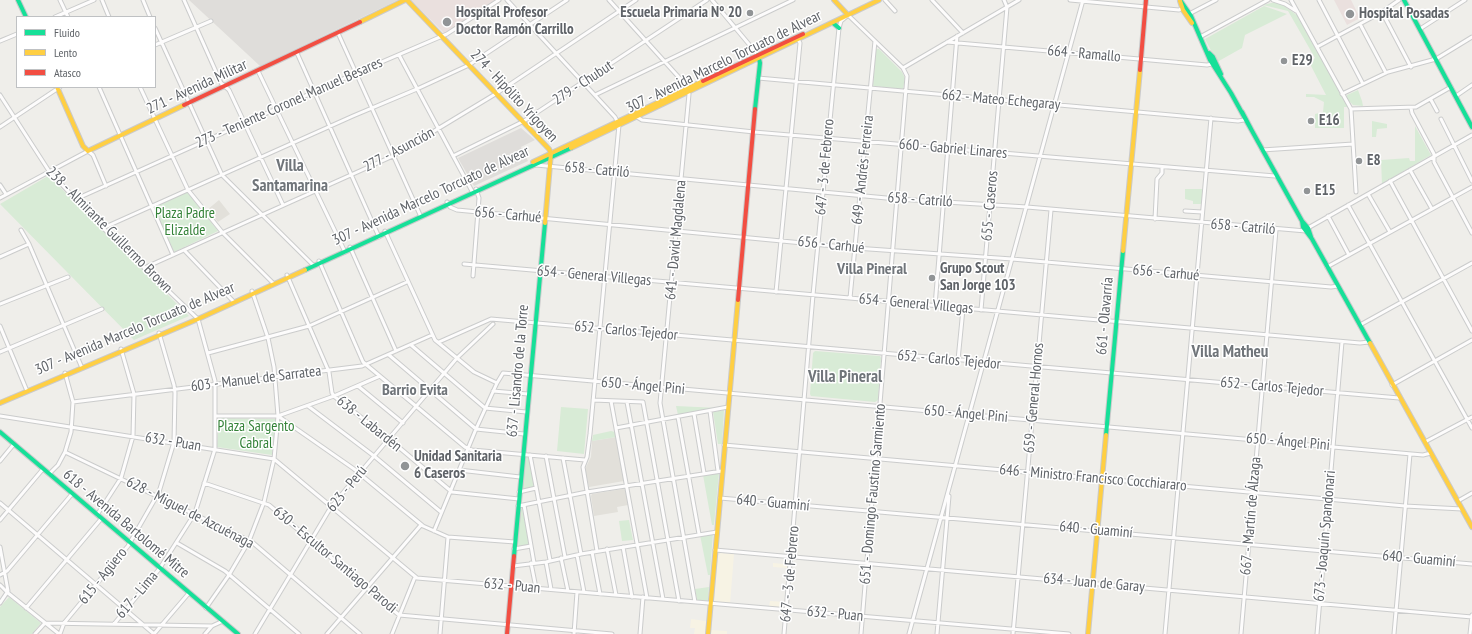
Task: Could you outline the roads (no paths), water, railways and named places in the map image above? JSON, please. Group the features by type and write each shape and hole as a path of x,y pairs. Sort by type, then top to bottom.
{"main road":[{"path":"18,0 26,16"},
{"name":"271 - Avenida Militar","path":"88,151 406,0"},
{"name":"274 - Hipólito Yrigoyen","path":"406,0 524,121 549,149 551,155"},
{"path":"834,0 848,15 879,0"},
{"name":"661 - Olavarría","path":"1088,634 1146,0"},
{"path":"1180,0 1182,8 1194,25"},
{"path":"1180,0 1189,14 1208,52 1212,64 1221,77 1275,176 1307,229 1399,398 1472,527"},
{"path":"1404,0 1472,127"},
{"name":"307 - Avenida Marcelo Torcuato de Alvear","path":"0,401 197,318 378,236 848,15"},
{"name":"307 - Avenida Marcelo Torcuato de Alvear","path":"798,38 837,18 848,15"},
{"path":"833,23 839,28"},
{"path":"1208,52 1213,57 1221,77"},
{"path":"708,634 720,498 720,471 728,407 754,132 759,56"},
{"path":"58,88 84,146 88,151"},
{"path":"1239,109 1246,117 1253,135"},
{"name":"307 - Avenida Marcelo Torcuato de Alvear","path":"475,191 535,164 551,155"},
{"name":"637 - Lisandro de la Torre","path":"507,634 534,323 551,155"},
{"path":"1268,162 1280,180 1283,189"},
{"name":"618 - Avenida Bartolomé Mitre","path":"0,432 238,634"}],"street":[{"path":"60,0 68,16"},
{"path":"57,16 94,0"},
{"path":"102,0 109,16"},
{"path":"143,0 150,16"},
{"path":"184,0 221,83 229,90 283,205"},
{"name":"273 - Teniente Coronel Manuel Besares","path":"76,199 356,73 442,37 499,0"},
{"path":"508,0 584,82 618,123 615,172 588,453 583,470 597,551"},
{"path":"103,228 372,108 418,90 469,65 567,0"},
{"path":"609,0 664,61 688,91"},
{"name":"277 - Asunción","path":"144,268 393,156 496,93 636,0"},
{"name":"279 - Chubut","path":"453,156 524,121 707,0"},
{"path":"712,0 759,56"},
{"path":"595,95 793,0"},
{"path":"885,0 895,11"},
{"path":"932,0 963,33"},
{"path":"1004,0 1007,7"},
{"path":"903,68 1019,0"},
{"path":"1070,0 1179,10 1182,8"},
{"path":"1189,14 1216,0"},
{"path":"1200,37 1268,0"},
{"path":"1273,0 1285,4 1297,12"},
{"path":"1291,0 1351,109 1356,192"},
{"path":"1319,0 1363,84"},
{"path":"1317,48 1382,12 1399,0"},
{"path":"1420,29 1465,0"},
{"path":"909,634 1083,1"},
{"name":"655 - Caseros","path":"981,310 1007,7"},
{"path":"1382,12 1411,66"},
{"path":"848,15 903,68 907,76"},
{"name":"647 - 3 de Febrero","path":"784,634 833,84 839,28 841,21 848,15"},
{"path":"156,45 211,21"},
{"path":"1360,24 1386,74"},
{"path":"156,30 222,175 313,265"},
{"path":"338,33 420,216"},
{"path":"0,41 16,34"},
{"path":"935,306 957,36"},
{"path":"776,292 796,81 798,38"},
{"path":"1342,94 1386,74 1436,59 1471,38 1472,42"},
{"name":"649 - Andrés Ferreira","path":"850,298 875,41"},
{"name":"664 - Ramallo","path":"947,42 1207,65 1212,64"},
{"path":"297,52 378,236"},
{"path":"399,54 453,156 479,195 472,276"},
{"name":"651 - Domingo Faustino Sarmiento","path":"861,634 907,76 911,64"},
{"path":"258,71 344,251"},
{"name":"662 - Mateo Echegaray","path":"758,78 1244,120"},
{"path":"1456,96 1472,85"},
{"path":"1351,109 1416,107 1431,100 1451,87"},
{"path":"0,127 57,88"},
{"path":"99,88 174,254"},
{"path":"140,88 188,190 222,232 273,283"},
{"name":"641 - David Magdalena","path":"688,91 687,125 660,403 695,602"},
{"name":"238 - Almirante Guillermo Brown","path":"0,95 49,171 103,228 197,318"},
{"path":"1431,100 1437,111"},
{"path":"1411,108 1412,113 1434,156 1434,162 1472,233"},
{"name":"660 - Gabriel Linares","path":"636,116 642,120 754,132 1275,176"},
{"path":"1165,634 1211,118"},
{"path":"1441,118 1472,181"},
{"path":"1307,229 1472,135"},
{"path":"1262,150 1353,144"},
{"path":"88,151 93,155 106,186"},
{"name":"271 - Avenida Militar","path":"0,198 88,151"},
{"name":"658 - Catriló","path":"535,164 897,199 1027,207 1276,230 1307,229"},
{"path":"1155,219 1157,179 1162,173 1162,167"},
{"path":"1410,170 1432,209"},
{"path":"1390,181 1472,331"},
{"path":"0,185 6,194"},
{"path":"1327,267 1472,187"},
{"path":"1368,194 1390,232"},
{"name":"656 - Carhué","path":"448,204 454,209 478,212 744,236 855,248 1012,259 1331,287 1338,286"},
{"path":"1348,205 1472,428"},
{"name":"659 - General Hornos","path":"1013,634 1051,210"},
{"path":"1185,211 1202,212"},
{"path":"1328,216 1349,255"},
{"path":"21,230 29,244 47,285 81,367"},
{"name":"667 - Martín de Álzaga","path":"1241,634 1276,230"},
{"path":"386,232 432,336 479,375 497,383 476,429 434,531"},
{"path":"0,257 29,244"},
{"path":"351,248 396,352"},
{"path":"184,250 233,301"},
{"path":"319,262 366,365 468,449 586,460"},
{"path":"1360,325 1472,263"},
{"name":"654 - General Villegas","path":"464,264 888,302 981,310 998,310 1342,342 1369,342"},
{"name":"638 - Labardén","path":"287,276 328,369 334,396 389,439 450,491"},
{"path":"0,304 68,277"},
{"path":"208,353 309,326 341,313 407,282"},
{"path":"206,608 229,575 249,540 264,502 274,459 278,416 275,376 268,338 252,292"},
{"path":"958,360 964,308"},
{"path":"0,352 102,309"},
{"name":"617 - Lima","path":"114,624 160,568 195,513 215,449 215,384 208,353 197,318"},
{"name":"652 - Carlos Tejedor","path":"440,342 487,320 498,320 884,355 1399,398"},
{"name":"623 - Perú","path":"255,634 331,506 417,407 457,358 493,324"},
{"path":"0,326 27,390"},
{"name":"615 - Agüero","path":"60,634 64,623 130,542 158,496 174,442 175,389 159,334"},
{"name":"603 - Manuel de Sarratea","path":"73,402 366,365 432,336"},
{"path":"1392,385 1472,340"},
{"name":"673 - Joaquín Spandonari","path":"1316,634 1342,342"},
{"path":"411,345 485,408 526,412"},
{"path":"97,515 121,478 133,436 134,394 121,350"},
{"path":"389,355 476,429 524,434"},
{"name":"650 - Ángel Pini","path":"497,383 501,375 505,373 1183,432 1410,454 1423,455 1431,453"},
{"path":"49,474 58,465 66,452 72,426 73,402 65,374"},
{"path":"215,416 278,416 334,396 380,376"},
{"path":"358,386 402,423"},
{"path":"493,391 528,394"},
{"path":"593,400 643,402 679,601"},
{"path":"611,401 638,544 645,598 640,634"},
{"path":"627,402 664,599"},
{"path":"308,406 374,456 441,512"},
{"path":"616,428 728,407"},
{"path":"518,506 587,492 720,471 710,411"},
{"path":"694,414 704,473"},
{"name":"632 - Puan","path":"0,416 174,442 274,459 415,577 1069,634"},
{"path":"278,416 359,473 421,525 448,537 515,542"},
{"path":"678,417 699,534"},
{"path":"1425,442 1472,417"},
{"path":"0,461 14,444"},
{"name":"646 - Ministro Francisco Cocchiararo","path":"724,445 1405,506 1462,509"},
{"name":"628 - Miguel de Azcuénaga","path":"66,452 249,540 360,634"},
{"path":"530,454 550,560"},
{"path":"1394,634 1410,454"},
{"path":"546,456 568,591"},
{"path":"563,458 581,554"},
{"path":"0,520 43,469"},
{"path":"459,470 520,477"},
{"name":"630 - Escultor Santiago Parodi","path":"204,483 264,502 399,615 574,632 612,634"},
{"path":"519,492 536,488"},
{"path":"937,634 944,570 950,488"},
{"path":"450,491 453,493 519,499"},
{"path":"1458,501 1472,493"},
{"path":"0,575 5,573 72,494"},
{"name":"640 - Guaminí","path":"720,498 1472,564"},
{"path":"0,503 154,634 189,593"},
{"path":"524,505 536,588"},
{"path":"26,608 66,559 102,519"},
{"path":"327,634 421,525"},
{"path":"513,566 546,562 597,551 717,532"},
{"path":"440,634 448,537"},
{"path":"177,543 229,575 299,634"},
{"path":"514,549 531,546"},
{"path":"0,547 8,593 0,603"},
{"path":"623,547 632,596"},
{"path":"606,550 616,595"},
{"name":"634 - Juan de Garay","path":"715,550 1319,604 1472,616"},
{"path":"592,552 600,594"},
{"path":"577,555 584,592"},
{"path":"546,562 551,589"},
{"path":"392,634 415,577"},
{"path":"0,585 26,608 60,634"},
{"path":"574,632 577,592"},
{"path":"1470,634 1472,616"},
{"path":"205,634 212,626 223,621"},
{"path":"35,634 45,623 212,626"}],"place":[{"name":"Escuela Primaria N° 20","path":"750,13"},
{"name":"Hospital Posadas","path":"1350,14"},
{"name":"Hospital Profesor Doctor Ramón Carrillo","path":"447,22"},
{"name":"E29","path":"1284,61"},
{"name":"E16","path":"1311,121"},
{"name":"E8","path":"1359,161"},
{"name":"E15","path":"1307,191"},
{"name":"Grupo Scout San Jorge 103","path":"932,278"},
{"name":"Unidad Sanitaria 6 Caseros","path":"405,466"}],"district":[{"name":"Villa Santamarina","path":"290,176"},
{"name":"Villa Pineral","path":"872,269"},
{"name":"Villa Matheu","path":"1230,352"},
{"name":"Villa Pineral","path":"845,377"},
{"name":"Barrio Evita","path":"415,390"}],"park label":[{"name":"Plaza Padre Elizalde","path":"185,222"},
{"name":"Plaza Sargento Cabral","path":"256,436"}]}
